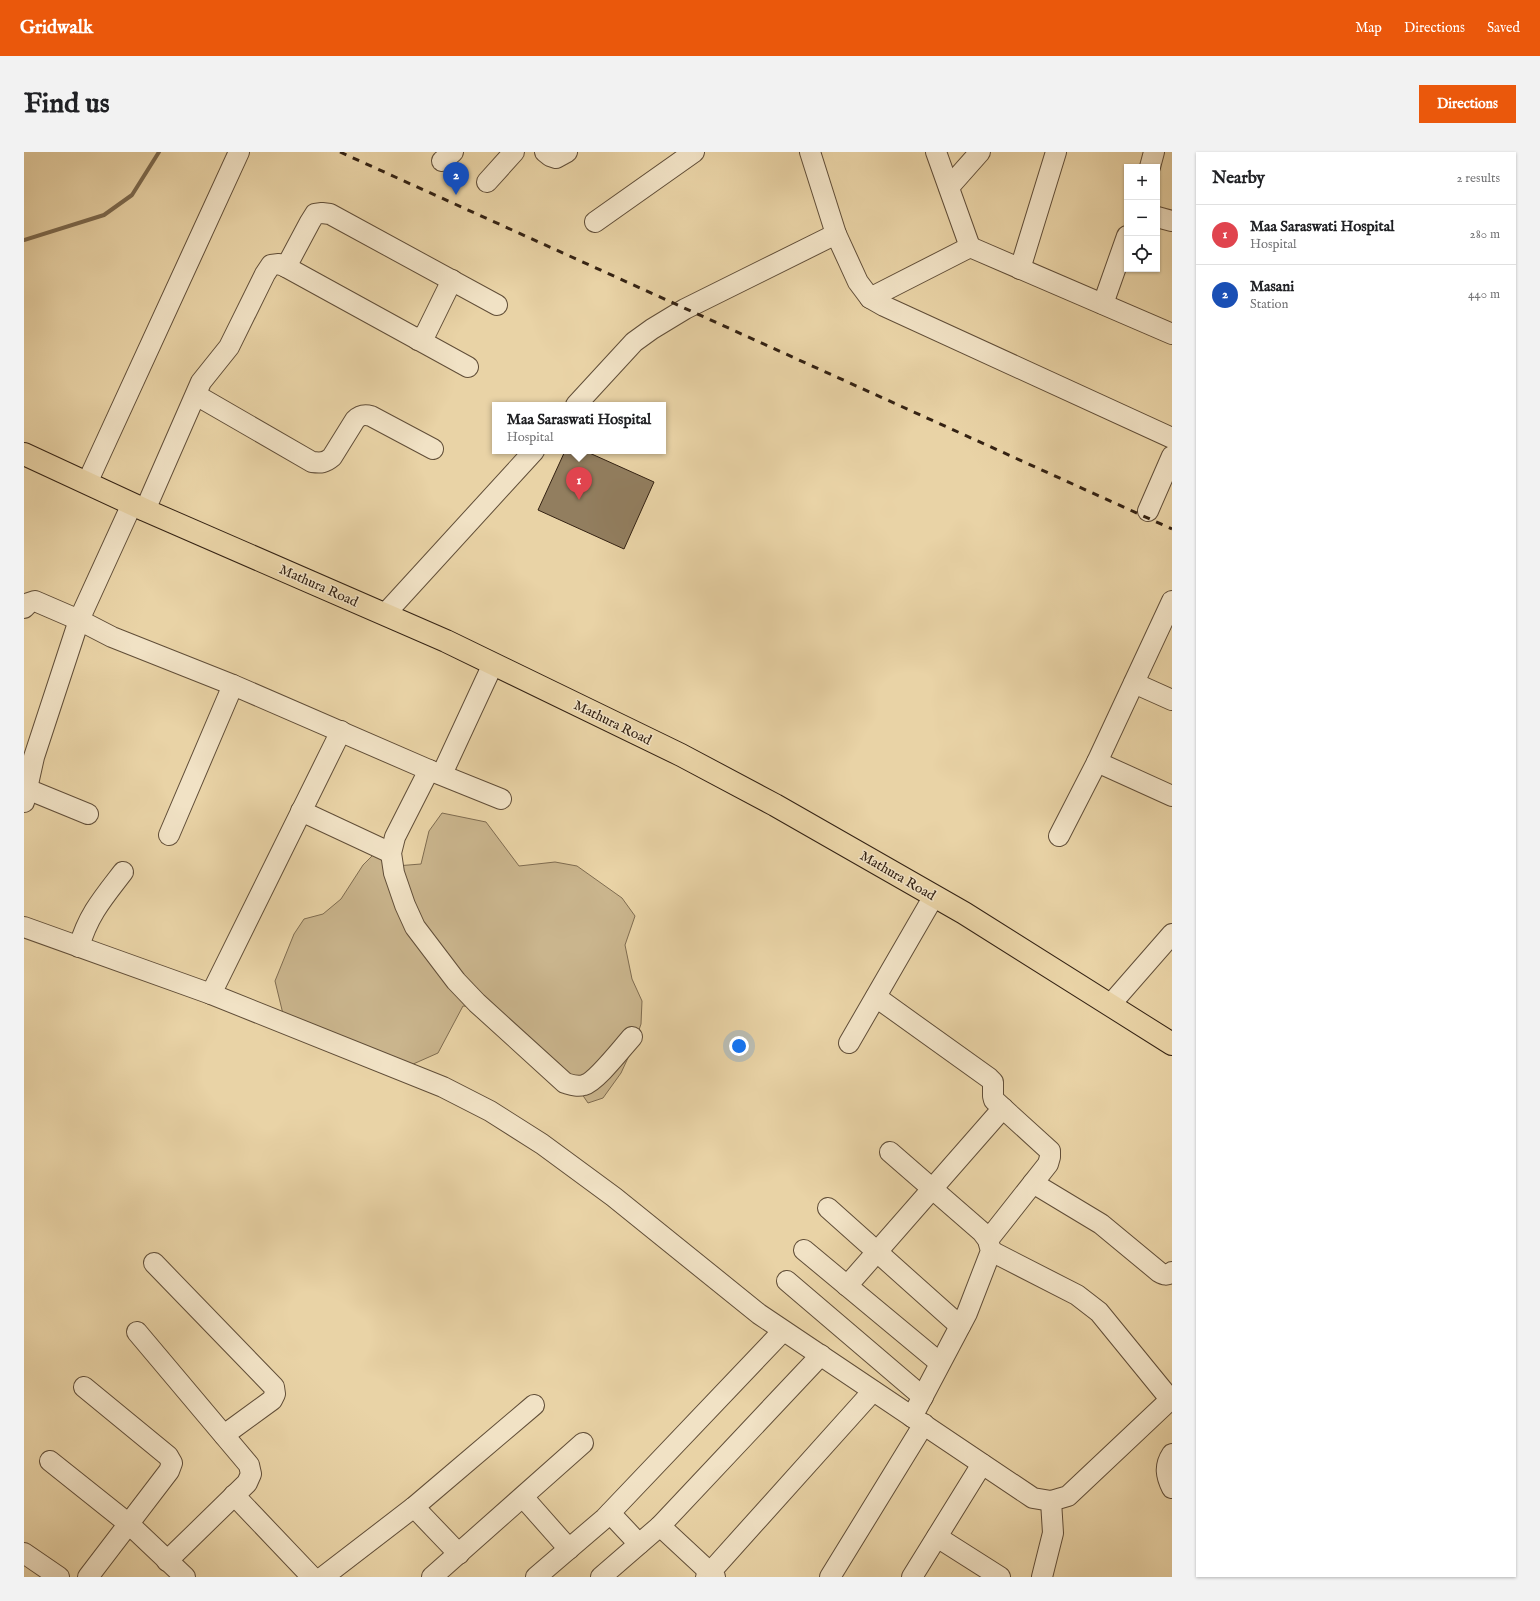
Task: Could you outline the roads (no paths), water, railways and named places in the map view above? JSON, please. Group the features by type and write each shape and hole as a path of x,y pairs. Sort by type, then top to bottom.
{"main road":[{"name":"Mathura Road","path":"24,454 139,507 384,614 493,664 674,752 775,805 934,896 1172,1044"}],"street":[{"path":"87,483 239,152"},
{"path":"487,182 514,152"},
{"path":"546,152 550,156 556,158 567,152"},
{"path":"595,222 694,152"},
{"path":"810,152 836,234 858,282 870,298 884,306 1172,438"},
{"path":"936,152 970,247 1172,334"},
{"path":"949,187 980,152"},
{"path":"1020,269 1056,152"},
{"path":"1151,164 1154,152"},
{"path":"286,267 315,214 330,214 497,305"},
{"path":"1160,218 1172,221"},
{"path":"579,402 634,342 652,329 685,309 836,234"},
{"path":"1103,304 1124,244"},
{"path":"870,298 970,247"},
{"path":"88,814 25,795 29,756 79,620 139,507 196,395 201,382 229,346 271,265 279,264 286,267 468,367"},
{"path":"418,340 426,333 452,280"},
{"path":"196,395 312,462 320,463 332,457 355,420 365,414 433,449"},
{"path":"384,614 531,454"},
{"path":"1148,511 1172,456"},
{"path":"24,608 29,603 35,601 79,620 112,637 234,685 501,799"},
{"path":"1059,836 1097,762 1172,602"},
{"path":"493,664 435,772 395,837 391,853 394,873 405,905 415,927 456,981 477,1003 565,1083 575,1086 585,1085 596,1077 632,1037"},
{"path":"1134,683 1172,700"},
{"path":"169,835 234,685"},
{"path":"211,994 341,731"},
{"path":"1097,762 1172,796"},
{"path":"301,811 391,853"},
{"path":"79,947 84,930 97,905 123,872"},
{"path":"849,1043 934,896"},
{"path":"24,927 211,994 443,1087 490,1111 542,1144 614,1197 759,1314 1033,1498 1052,1501 1068,1496 1171,1399 1089,1302 989,1246 982,1232 890,1152"},
{"path":"1110,1005 1172,934"},
{"path":"830,1577 918,1421 922,1398 967,1313 989,1246 1048,1164 1050,1157 1050,1151 994,1100 994,1086 993,1082 989,1078 876,996"},
{"path":"848,1286 1003,1108"},
{"path":"1033,1183 1105,1228 1159,1272 1164,1274 1169,1274 1172,1272"},
{"path":"828,1208 960,1326"},
{"path":"804,1250 940,1363"},
{"path":"154,1262 274,1387 275,1394 272,1400 224,1435"},
{"path":"787,1281 922,1398"},
{"path":"536,1577 610,1513 783,1330"},
{"path":"137,1332 249,1465 251,1474 247,1483 167,1561"},
{"path":"601,1577 660,1526 821,1356"},
{"path":"84,1386 168,1456 172,1463 169,1471 88,1577"},
{"path":"660,1526 711,1576 873,1391"},
{"path":"323,1577 414,1507 534,1405"},
{"path":"432,1577 583,1443"},
{"path":"1172,1454 1168,1460 1166,1468 1167,1478 1172,1488"},
{"path":"50,1461 128,1524 185,1577"},
{"path":"912,1577 982,1464"},
{"path":"234,1495 312,1577"},
{"path":"523,1497 569,1549"},
{"path":"1042,1577 1053,1533 1052,1501"},
{"path":"414,1507 459,1554"},
{"path":"610,1513 639,1544"},
{"path":"936,1537 1000,1577"},
{"path":"24,1552 58,1577"}],"waterway":[{"path":"24,240 104,215 132,195 159,152"}],"railway":[{"path":"340,152 1172,529"}],"place":[{"name":"Masani","path":"456,195"},
{"name":"Maa Saraswati Hospital","path":"579,500"}]}
